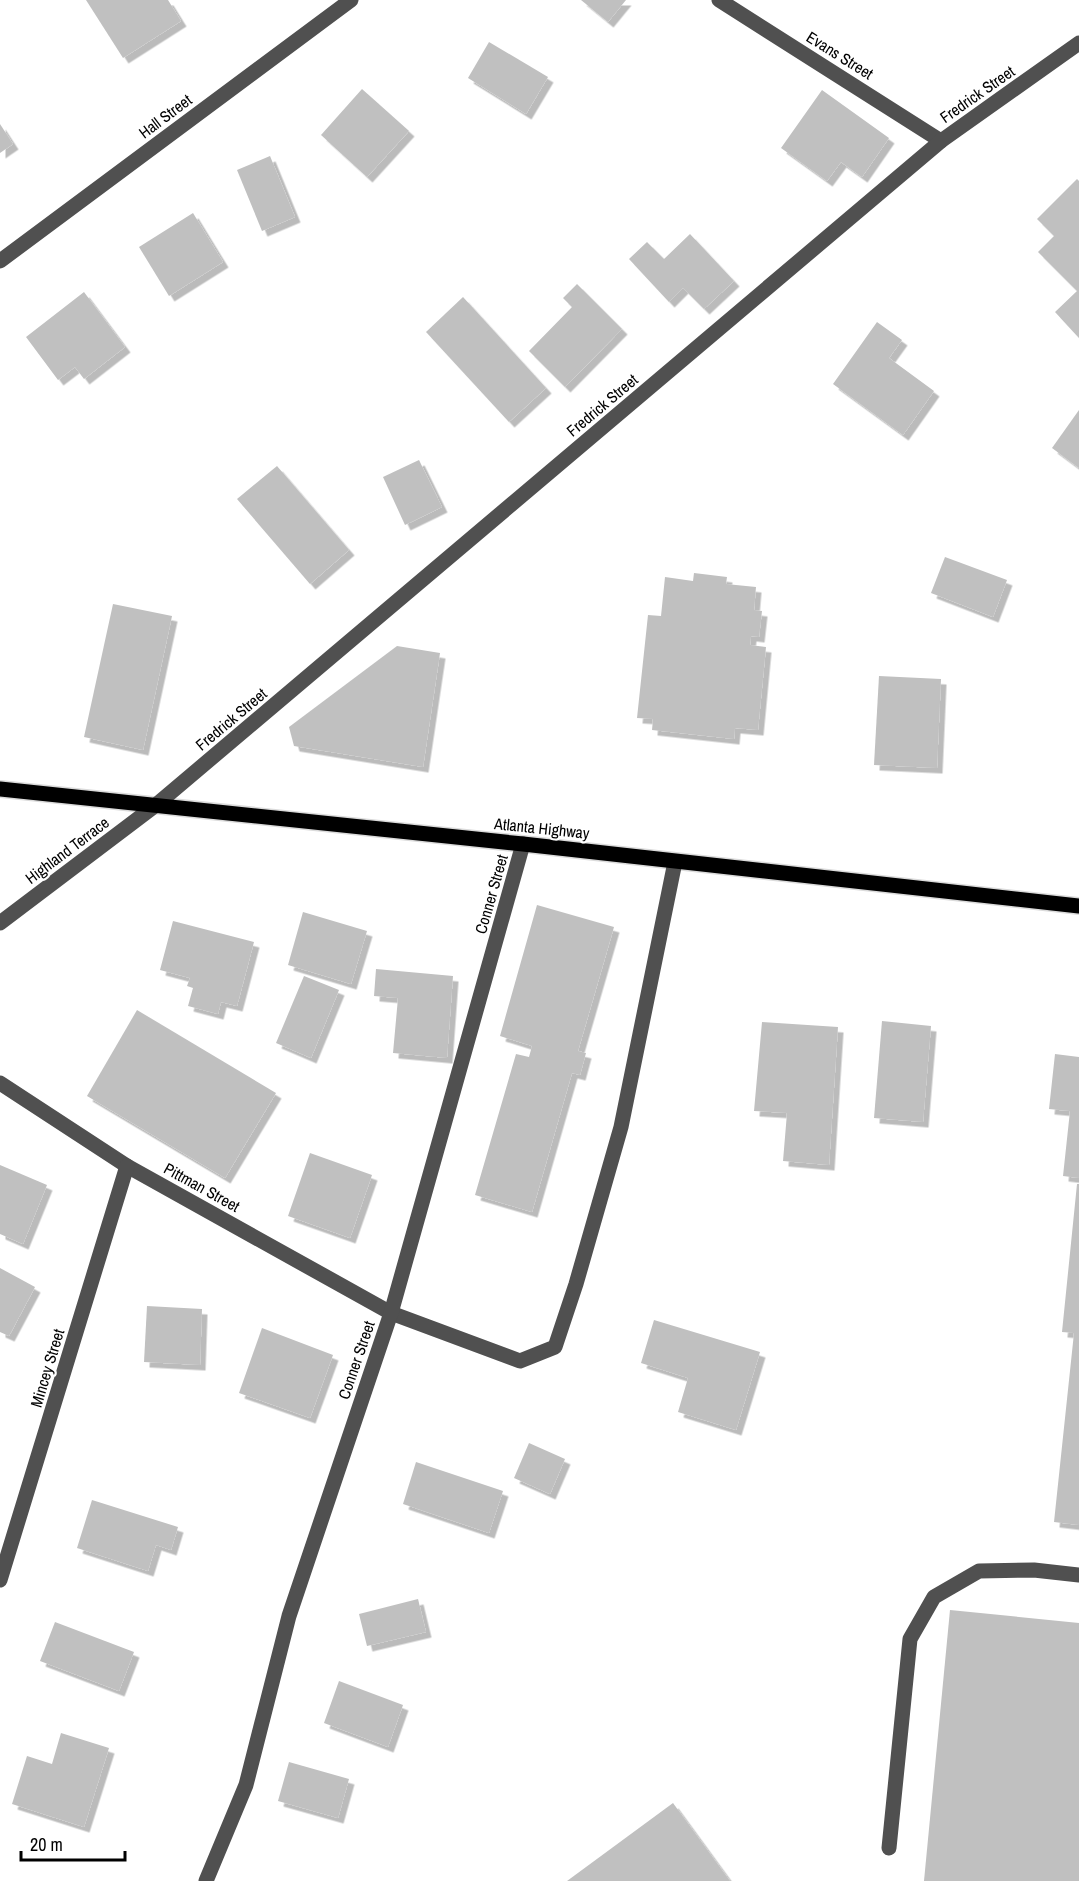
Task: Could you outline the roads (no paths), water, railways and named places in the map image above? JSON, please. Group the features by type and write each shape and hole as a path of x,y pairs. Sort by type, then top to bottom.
{"main road":[{"name":"Atlanta Highway","path":"0,789 1079,906"}],"street":[{"name":"Hall Street","path":"0,261 351,0"},
{"name":"Evans Street","path":"719,0 941,141"},
{"name":"Fredrick Street","path":"156,806 941,141 1079,43"},
{"name":"Highland Terrace","path":"0,923 156,806"},
{"name":"Conner Street","path":"206,1881 246,1785 289,1616 391,1313 523,844"},
{"name":"Pittman Street","path":"0,1083 127,1166 391,1313 520,1361 555,1347 576,1284 621,1127 675,862"},
{"name":"Mincey Street","path":"0,1580 127,1166"},
{"path":"889,1848 910,1639 934,1597 979,1571 1034,1570 1079,1575"}]}
